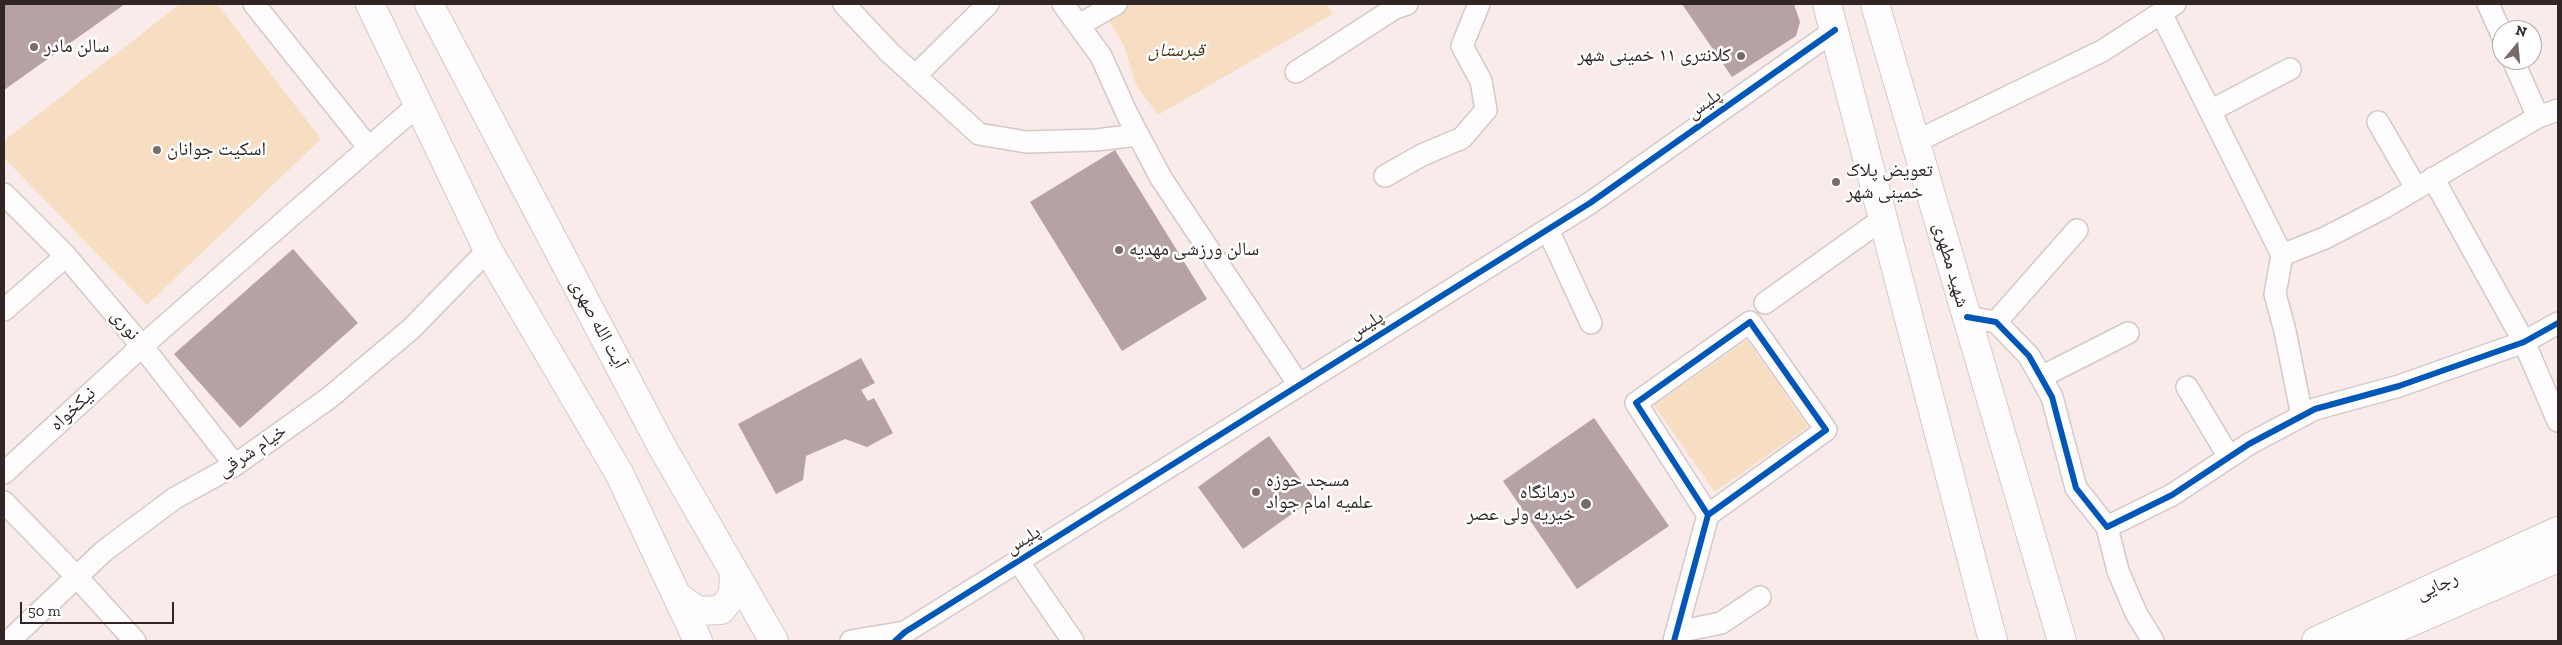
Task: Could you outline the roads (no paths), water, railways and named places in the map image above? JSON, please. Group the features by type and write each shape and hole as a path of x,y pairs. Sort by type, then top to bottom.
{"main road":[{"path":"370,4 488,250 619,473 698,641"},
{"name":"آیت الله صهری","path":"429,4 661,445 774,641"},
{"path":"1827,4 1993,641"},
{"name":"شهید مطهری","path":"1875,4 2062,641"},
{"name":"رجایی","path":"2316,641 2558,531"},
{"name":"رجایی","path":"2367,641 2558,558"},
{"path":"677,596 698,611 721,610 733,595 734,572"}],"street":[{"path":"254,4 369,148"},
{"path":"844,4 915,76 979,134 1026,142 1096,140 1138,135"},
{"path":"915,76 988,4"},
{"path":"1063,4 1101,56 1138,135 1161,178 1299,385"},
{"path":"1079,26 1116,4"},
{"path":"1296,72 1395,8 1407,4"},
{"path":"1385,176 1422,155 1462,138 1486,110 1481,81 1462,46 1479,4"},
{"path":"2488,4 2495,20"},
{"path":"1915,142 2102,51 2170,7 2210,111 2282,255 2275,294 2285,331 2302,416"},
{"name":"پلیس","path":"900,637 1018,561 1598,198 1835,30"},
{"path":"2210,111 2290,69"},
{"path":"2517,70 2538,117"},
{"name":"نیکخواه","path":"4,473 142,346 418,105"},
{"path":"2282,255 2325,238 2538,117 2558,110"},
{"path":"2378,122 2424,183 2524,342 2558,420"},
{"name":"نوری","path":"4,194 66,256 142,346 235,465"},
{"path":"1765,303 1884,218"},
{"path":"1548,230 1591,323"},
{"path":"1996,322 2077,230"},
{"name":"خیام شرقی","path":"9,641 104,551 175,498 235,465 329,398 411,329 488,250"},
{"path":"4,310 66,256"},
{"path":"1967,317 1996,322 2029,356 2052,397 2076,488 2107,527 2118,571 2136,613 2153,641"},
{"path":"1676,637 1708,515 1826,430 1750,322 1636,403 1708,515"},
{"path":"2107,527 2172,495 2229,457 2315,409 2399,386 2524,342 2558,323"},
{"path":"2041,377 2128,333"},
{"path":"2186,386 2229,457"},
{"path":"4,502 77,577 135,641"},
{"path":"1018,561 1073,641"},
{"path":"1676,637 1721,623 1760,597"},
{"path":"851,641 900,637"}],"place":[{"name":"سالن مادر","path":"34,47"},
{"name":"کلانتری ۱۱ خمینی شهر","path":"1741,56"},
{"name":"اسکیت جوانان","path":"157,150"},
{"name":"تعویض پلاک خمینی شهر","path":"1836,182"},
{"name":"سالن ورزشی مهدیه","path":"1119,250"},
{"name":"مسجد حوزه علمیه امام جواد","path":"1256,492"},
{"name":"درمانگاه خیریه ولی عصر","path":"1586,504"}],"park label":[{"name":"قبرستان","path":"1176,51"}]}
